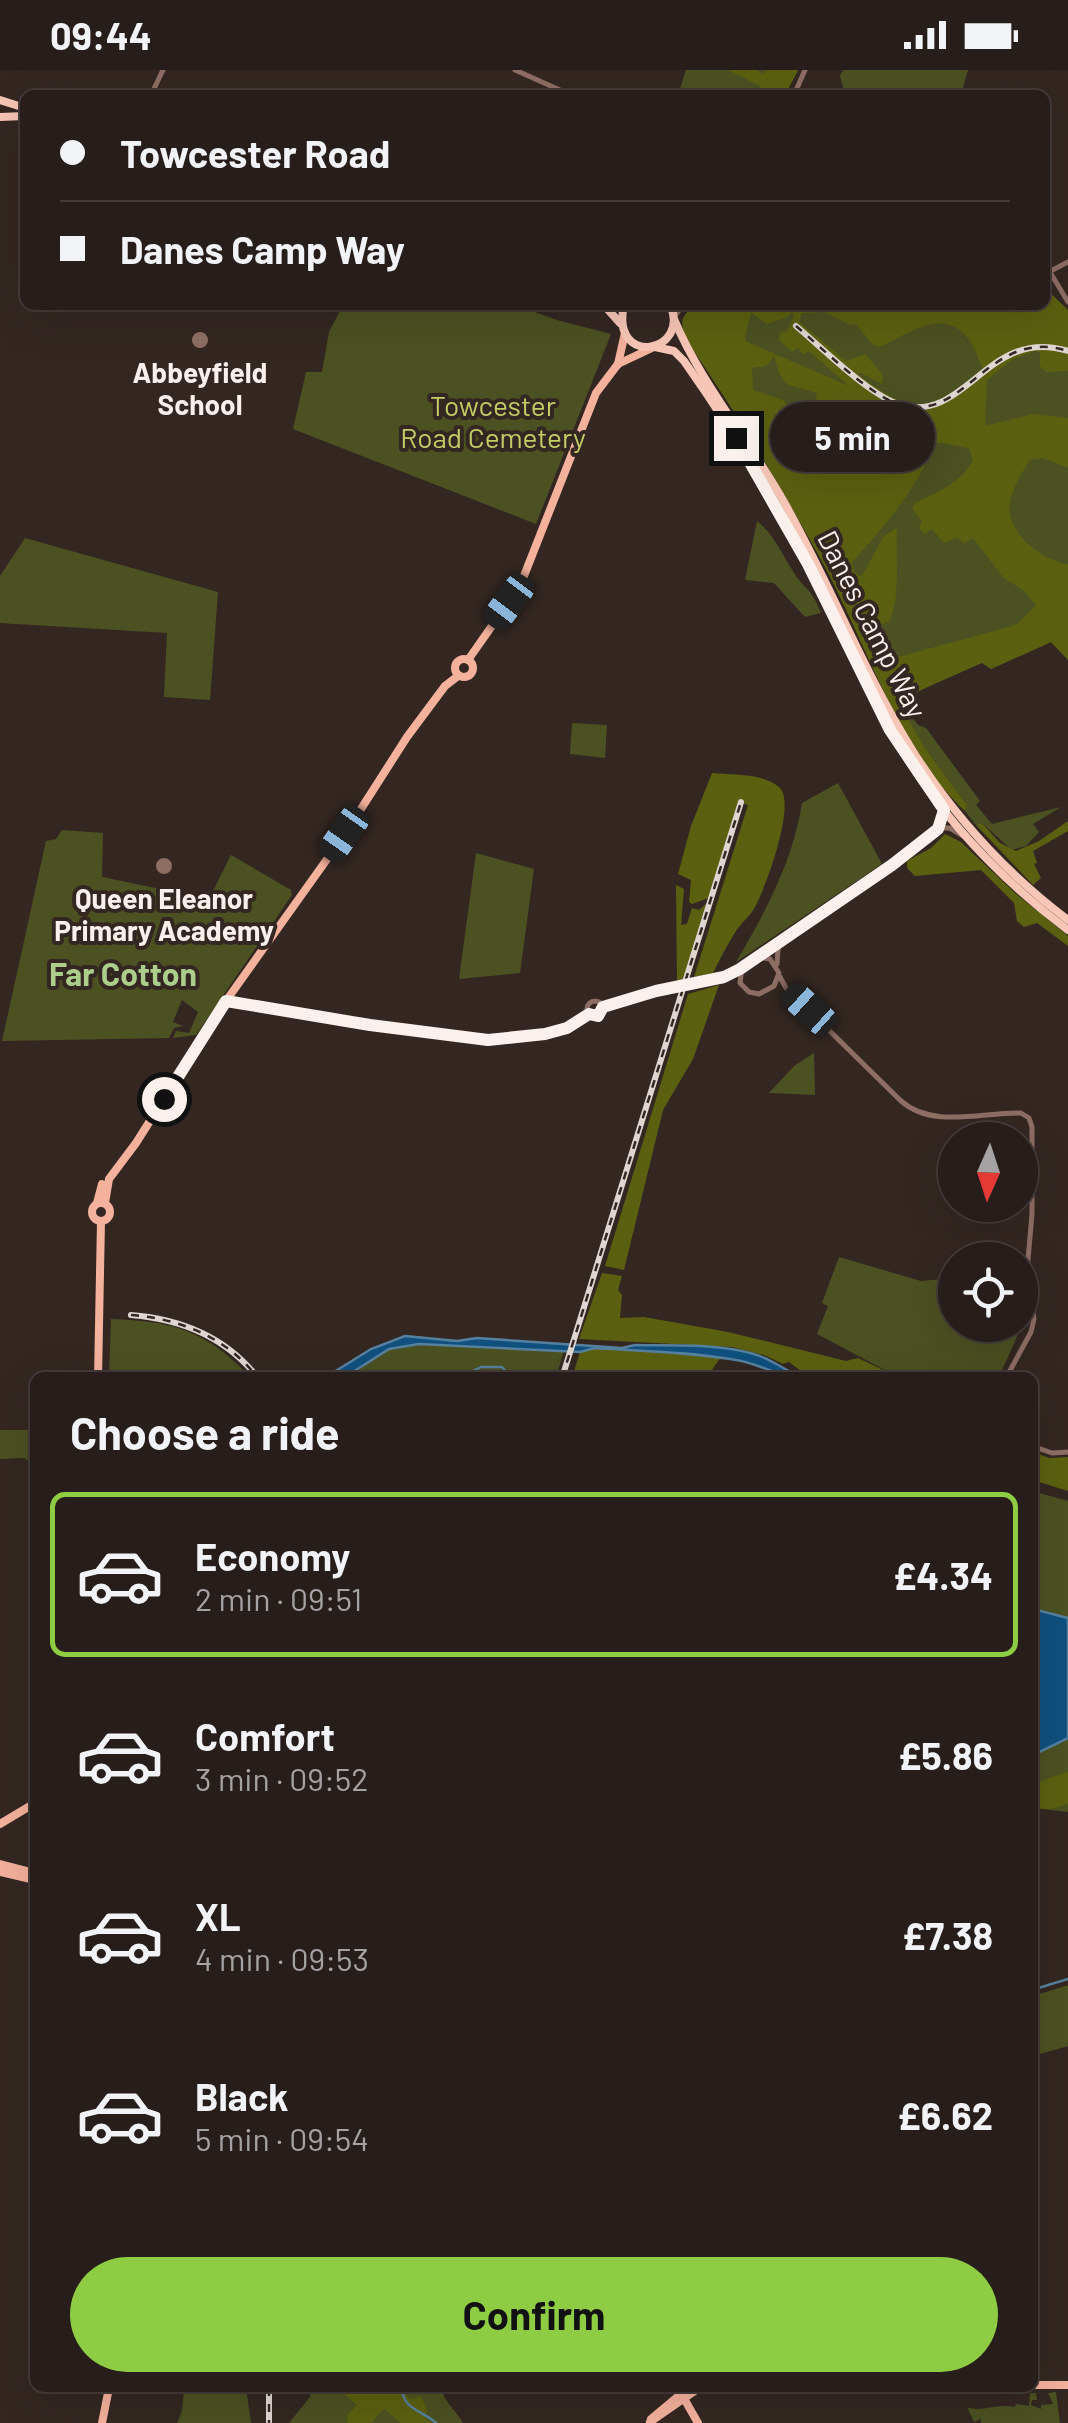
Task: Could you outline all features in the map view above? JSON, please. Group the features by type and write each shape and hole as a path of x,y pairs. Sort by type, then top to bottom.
{"highway":[{"name":"Danes Camp Way","path":"608,310 633,344 674,351 684,361 736,438 808,564 890,730 968,840 1025,896 1068,930"},
{"path":"624,310 624,330"},
{"name":"Danes Camp Way","path":"672,310 690,354 748,440 798,527 914,754 994,856 1068,920"},
{"path":"654,347 666,338 674,318"}],"main road":[{"path":"458,676 457,662 468,660 520,586 596,393 618,364 624,330"},
{"path":"618,364 654,347"},
{"path":"458,676 466,678 473,673 474,666 468,660"},
{"path":"98,1372 101,1222 110,1215 101,1203 106,1176 136,1142 226,1001 344,834 406,737 445,686 458,676"},
{"path":"0,1825 30,1806"},
{"path":"0,1864 30,1874"},
{"path":"0,1872 30,1875"},
{"path":"1038,2385 1068,2385"},
{"path":"102,2423 108,2392"},
{"path":"650,2422 683,2392 698,2423"}],"street":[{"path":"516,70 560,90"},
{"path":"1050,276 1068,302"},
{"path":"674,318 680,310"},
{"path":"938,829 944,810"},
{"path":"226,1001 488,1040 545,1034 567,1028 589,1014 598,1016 603,1007 724,977 938,829 950,828 968,840"},
{"path":"784,939 778,949 777,965 786,988 915,1112 941,1117 1021,1113 1029,1118 1032,1214 1027,1271 1034,1319 1009,1372"},
{"path":"758,957 777,965"},
{"path":"740,984 742,967"},
{"path":"724,977 748,992 759,994 780,978"},
{"path":"774,986 786,988"},
{"path":"589,1014 587,1007 591,1002 597,1001 603,1007"},
{"path":"1038,1448 1052,1453 1068,1452"}],"green space":[{"path":"686,70 798,70 788,90 680,90"},
{"path":"843,70 968,70 962,90 844,90 840,76"},
{"path":"1050,293 1068,310 1068,660 1051,642 991,669 982,662 900,700 918,725 926,728 980,801 976,805 992,824 1061,807 1033,824 1039,832 1026,846 1012,850 982,823 976,825 965,811 967,805 876,671 826,568 748,432 686,339 684,316 691,310 1050,310"},
{"name":"Towcester Road Cemetery","path":"340,310 529,310 611,334 536,524 293,429 306,372 322,372 329,332"},
{"path":"757,521 815,599 821,613 805,617 774,583 745,580"},
{"path":"25,538 218,592 210,700 164,697 167,633 0,623 0,576"},
{"path":"572,723 607,725 605,758 570,754"},
{"path":"838,783 882,864 736,962 785,866 802,803"},
{"path":"62,830 103,833 102,877 209,899 231,855 291,890 292,895 196,1035 173,1038 176,1031 189,1033 198,1012 182,1000 173,1022 183,1026 174,1028 169,1038 2,1041 46,841 56,839"},
{"path":"476,853 534,869 520,973 459,979"},
{"path":"814,1053 815,1095 769,1093 794,1066"},
{"path":"839,1257 921,1281 938,1280 938,1342 1015,1342 1001,1372 889,1372 817,1334 828,1306 822,1303"},
{"path":"111,1319 153,1322 188,1331 219,1349 245,1372 109,1372"},
{"path":"413,1344 564,1351 558,1372 354,1372 389,1349"},
{"path":"0,1430 30,1430 30,1462 24,1458 0,1459"},
{"path":"1038,1493 1068,1501 1068,1812 1038,1809"},
{"path":"1068,1985 1068,2046 1038,2055 1038,1994"},
{"path":"184,2392 247,2392 251,2423 177,2423"},
{"path":"311,2392 443,2392 463,2423 289,2423"},
{"path":"1056,2392 1060,2423 981,2423 981,2419 974,2422 967,2407 1029,2406 1030,2393 1036,2393 1037,2400 1032,2400 1031,2405 1041,2409 1041,2405 1053,2404 1048,2393"}],"shaded area":[{"path":"728,70 757,70 763,74 768,70 798,70 788,90 759,90 760,86"},
{"path":"1050,293 1068,310 1068,371 1046,372 1040,366 1040,352 1013,359 987,380 985,426 1033,414 1068,418 1068,468 1043,458 1030,460 1015,487 1010,514 1013,525 1037,551 1068,564 1068,660 1051,642 991,669 982,663 898,703 967,805 965,811 921,759 903,728 793,509 686,339 683,320 690,310 1050,310","holes":["792,312 794,316 779,340 792,352 798,347 803,354 809,351 849,386 747,342 751,313 767,324","825,312 850,325 856,324 872,344 880,347 923,326 946,324 969,340 984,371 936,401 922,404 894,398 859,375 882,384 883,375 865,354 846,361 799,322 802,313","774,356 784,381 816,393 818,412 828,425 810,439 796,429 784,400 753,390 752,368 766,366","935,442 969,448 973,460 956,481 916,502 912,509 922,521 919,528 924,534 932,529 944,543 956,538 965,543 973,538 1003,577 1036,605 1016,625 884,661 867,629 867,621 890,621 897,586 897,528 884,536 861,577 852,562 900,506"]},
{"path":"712,773 774,783 784,797 784,811 772,865 755,907 736,931 713,973 694,977 748,805 738,802 709,898 692,904 691,880 678,874"},
{"path":"1068,821 1068,831 1033,851 1041,878 1033,885 976,825 982,823 1000,843 1016,851"},
{"path":"945,834 961,842 1068,936 1068,946 1037,923 1024,927 1017,921 1014,903 981,870 915,876 907,868 907,861 931,848"},
{"path":"676,885 684,889 681,925 687,924 692,908 699,910 707,903 685,979 677,981"},
{"path":"719,985 693,1059 663,1110 624,1270 605,1266 688,994"},
{"path":"602,1273 622,1276 618,1290 622,1295 620,1318 644,1317 728,1332 846,1361 858,1358 887,1372 802,1372 789,1362 783,1364 732,1347 579,1339"},
{"path":"597,1348 721,1357 710,1372 574,1372 580,1352"},
{"path":"1038,1454 1068,1457 1068,1491 1038,1482"},
{"path":"1068,1771 1068,1804 1038,1808 1038,1783"},
{"path":"342,2392 405,2392 409,2399 421,2396 427,2410 425,2418 433,2423 401,2423 384,2409 371,2423 347,2423 348,2414 357,2405"}],"water":[{"path":"405,1336 622,1348 695,1346 740,1350 792,1372 683,1353 419,1344 389,1349 353,1372 334,1372 371,1349"},
{"path":"1038,1610 1068,1618 1068,1738 1038,1753"}],"waterway":[{"path":"471,1372 481,1367 502,1367 506,1372"},
{"path":"1038,1988 1068,1979"},
{"path":"403,2392 410,2405 436,2423"}],"railway":[{"path":"796,326 861,382 901,405 924,407 944,401 1017,351 1041,347 1068,351"},
{"path":"564,1372 741,802"},
{"path":"131,1315 167,1321 201,1333 232,1351 252,1372"},
{"path":"269,2392 269,2423"}],"place":[{"name":"Abbeyfield School","path":"200,340"},
{"name":"Queen Eleanor Primary Academy","path":"164,866"}],"district":[{"name":"Far Cotton","path":"123,973"}],"route":[{"path":"164,1099 226,1001 468,1040 508,1040 545,1034 567,1028 589,1014 598,1016 603,1007 732,973 892,865 938,829 944,810 890,730 808,564 736,438"}]}
